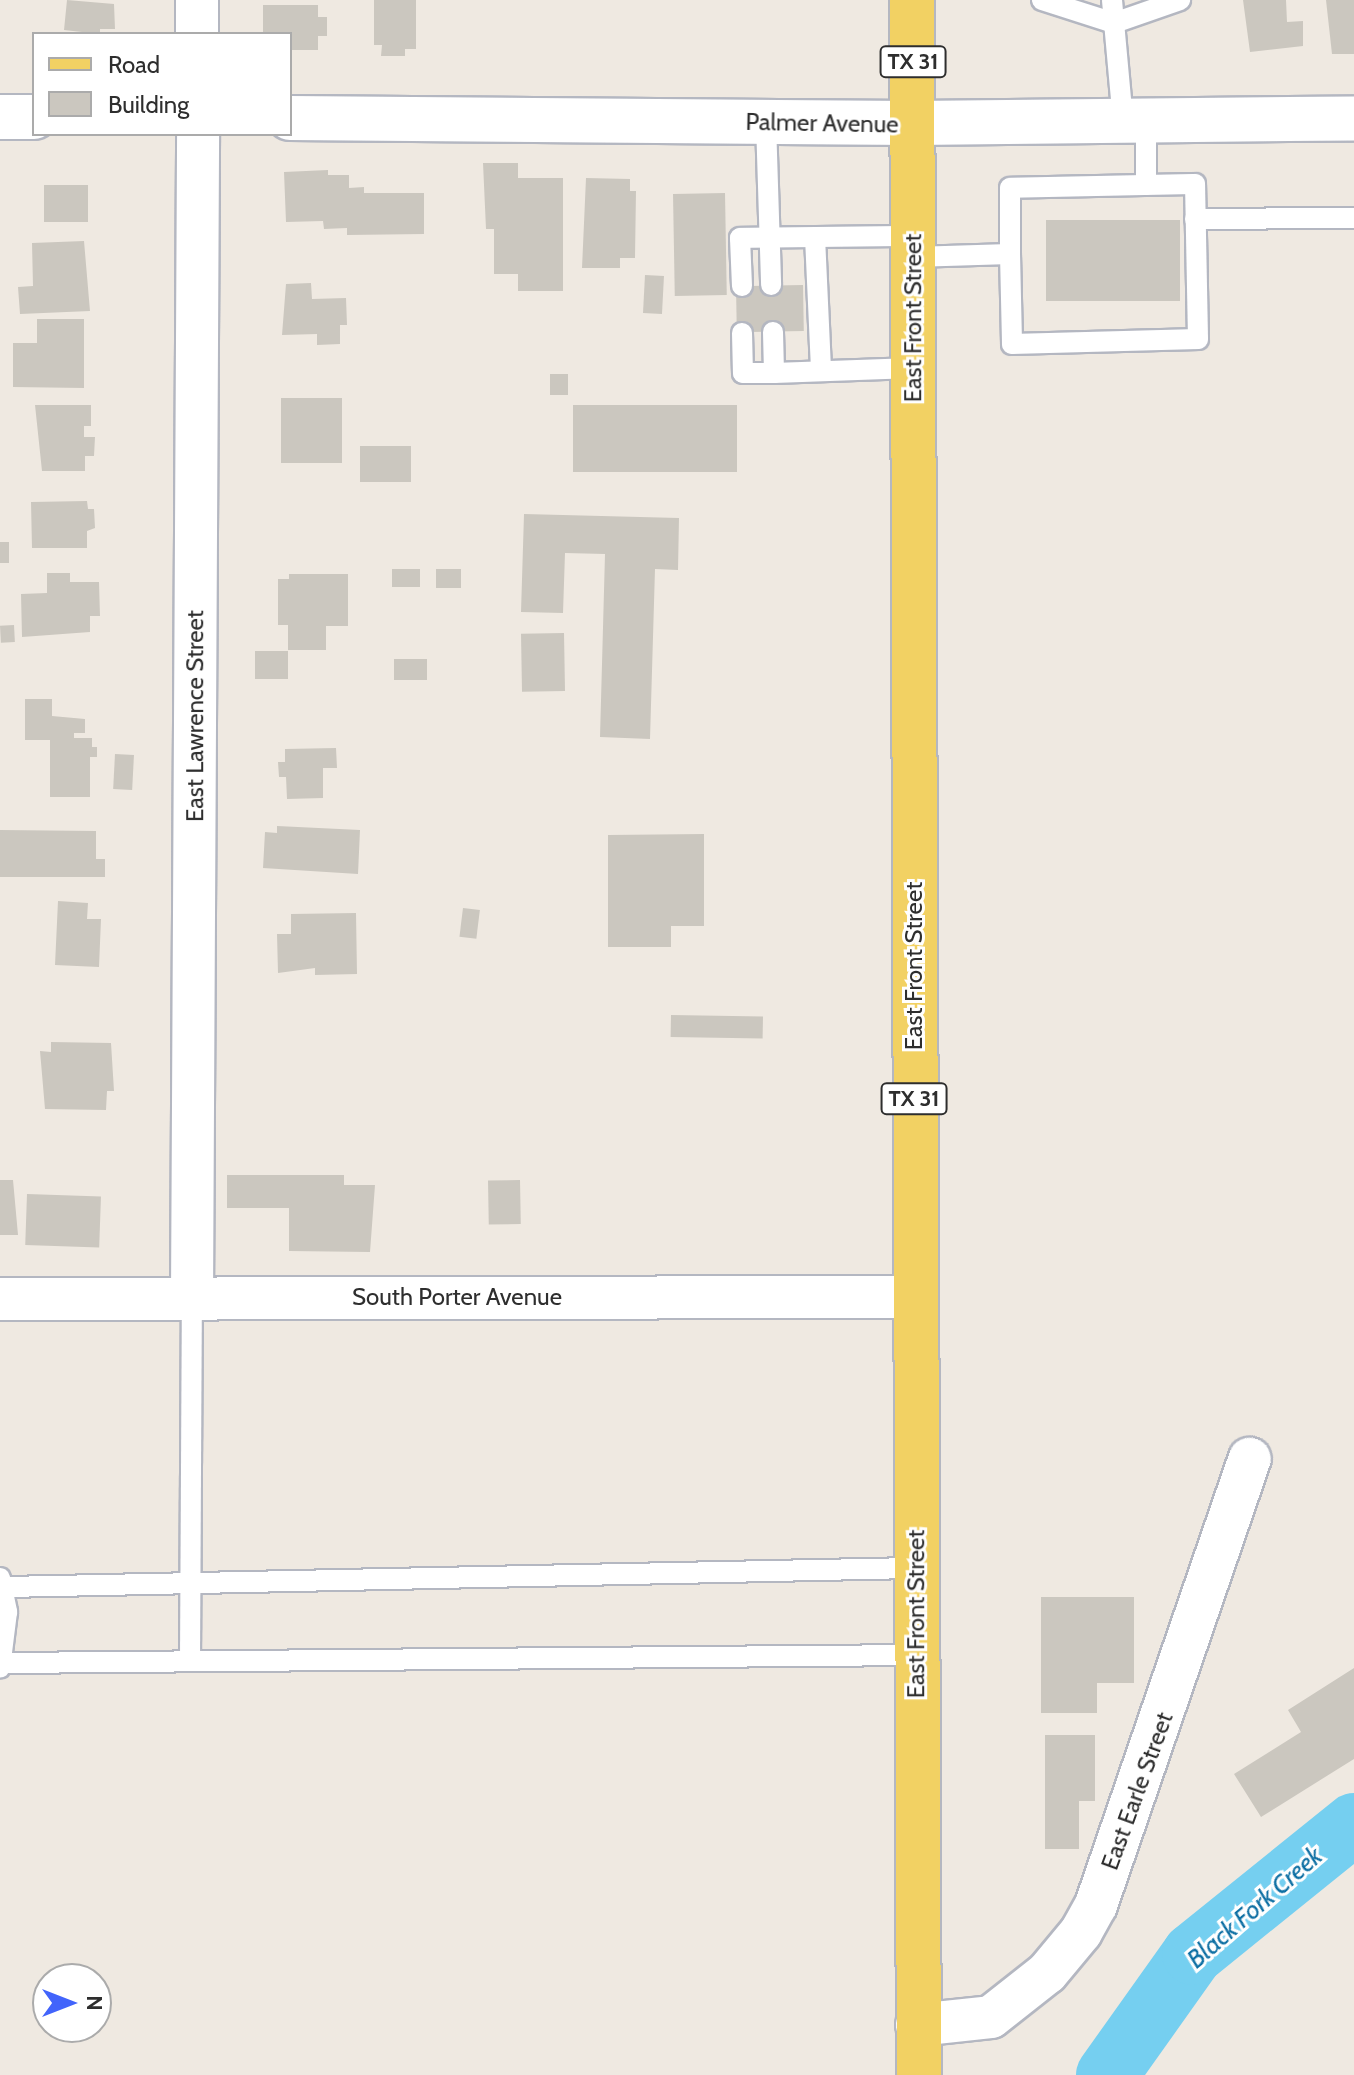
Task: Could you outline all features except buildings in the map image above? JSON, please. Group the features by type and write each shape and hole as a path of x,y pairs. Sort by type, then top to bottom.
{"main road":[{"name":"East Front Street","path":"912,0 919,2075"}],"street":[{"path":"197,0 197,32"},
{"path":"0,117 32,117"},
{"name":"Palmer Avenue","path":"292,118 913,123 1354,118"},
{"name":"East Lawrence Street","path":"192,1297 198,136"},
{"name":"South Porter Avenue","path":"0,1299 914,1297"},
{"name":"East Earle Street","path":"917,2025 991,2017 1047,1973 1081,1932 1102,1890 1250,1459"}],"lane":[{"path":"1042,0 1064,4 1114,23 1152,6 1180,0"},
{"path":"1112,0 1146,185"},
{"path":"766,122 771,285"},
{"path":"1195,184 1195,219 1198,339 1012,344 1010,188 1195,184"},
{"path":"1195,219 1354,218"},
{"path":"742,286 740,238 815,237 1010,254"},
{"path":"815,237 821,371"},
{"path":"773,332 774,373"},
{"path":"742,333 743,373 913,368"},
{"path":"190,1661 192,1297"},
{"path":"916,1568 190,1583 3,1582 1,1665 916,1655"}],"waterway":[{"name":"Black Fork Creek","path":"1107,2075 1193,1954 1354,1824"}]}
